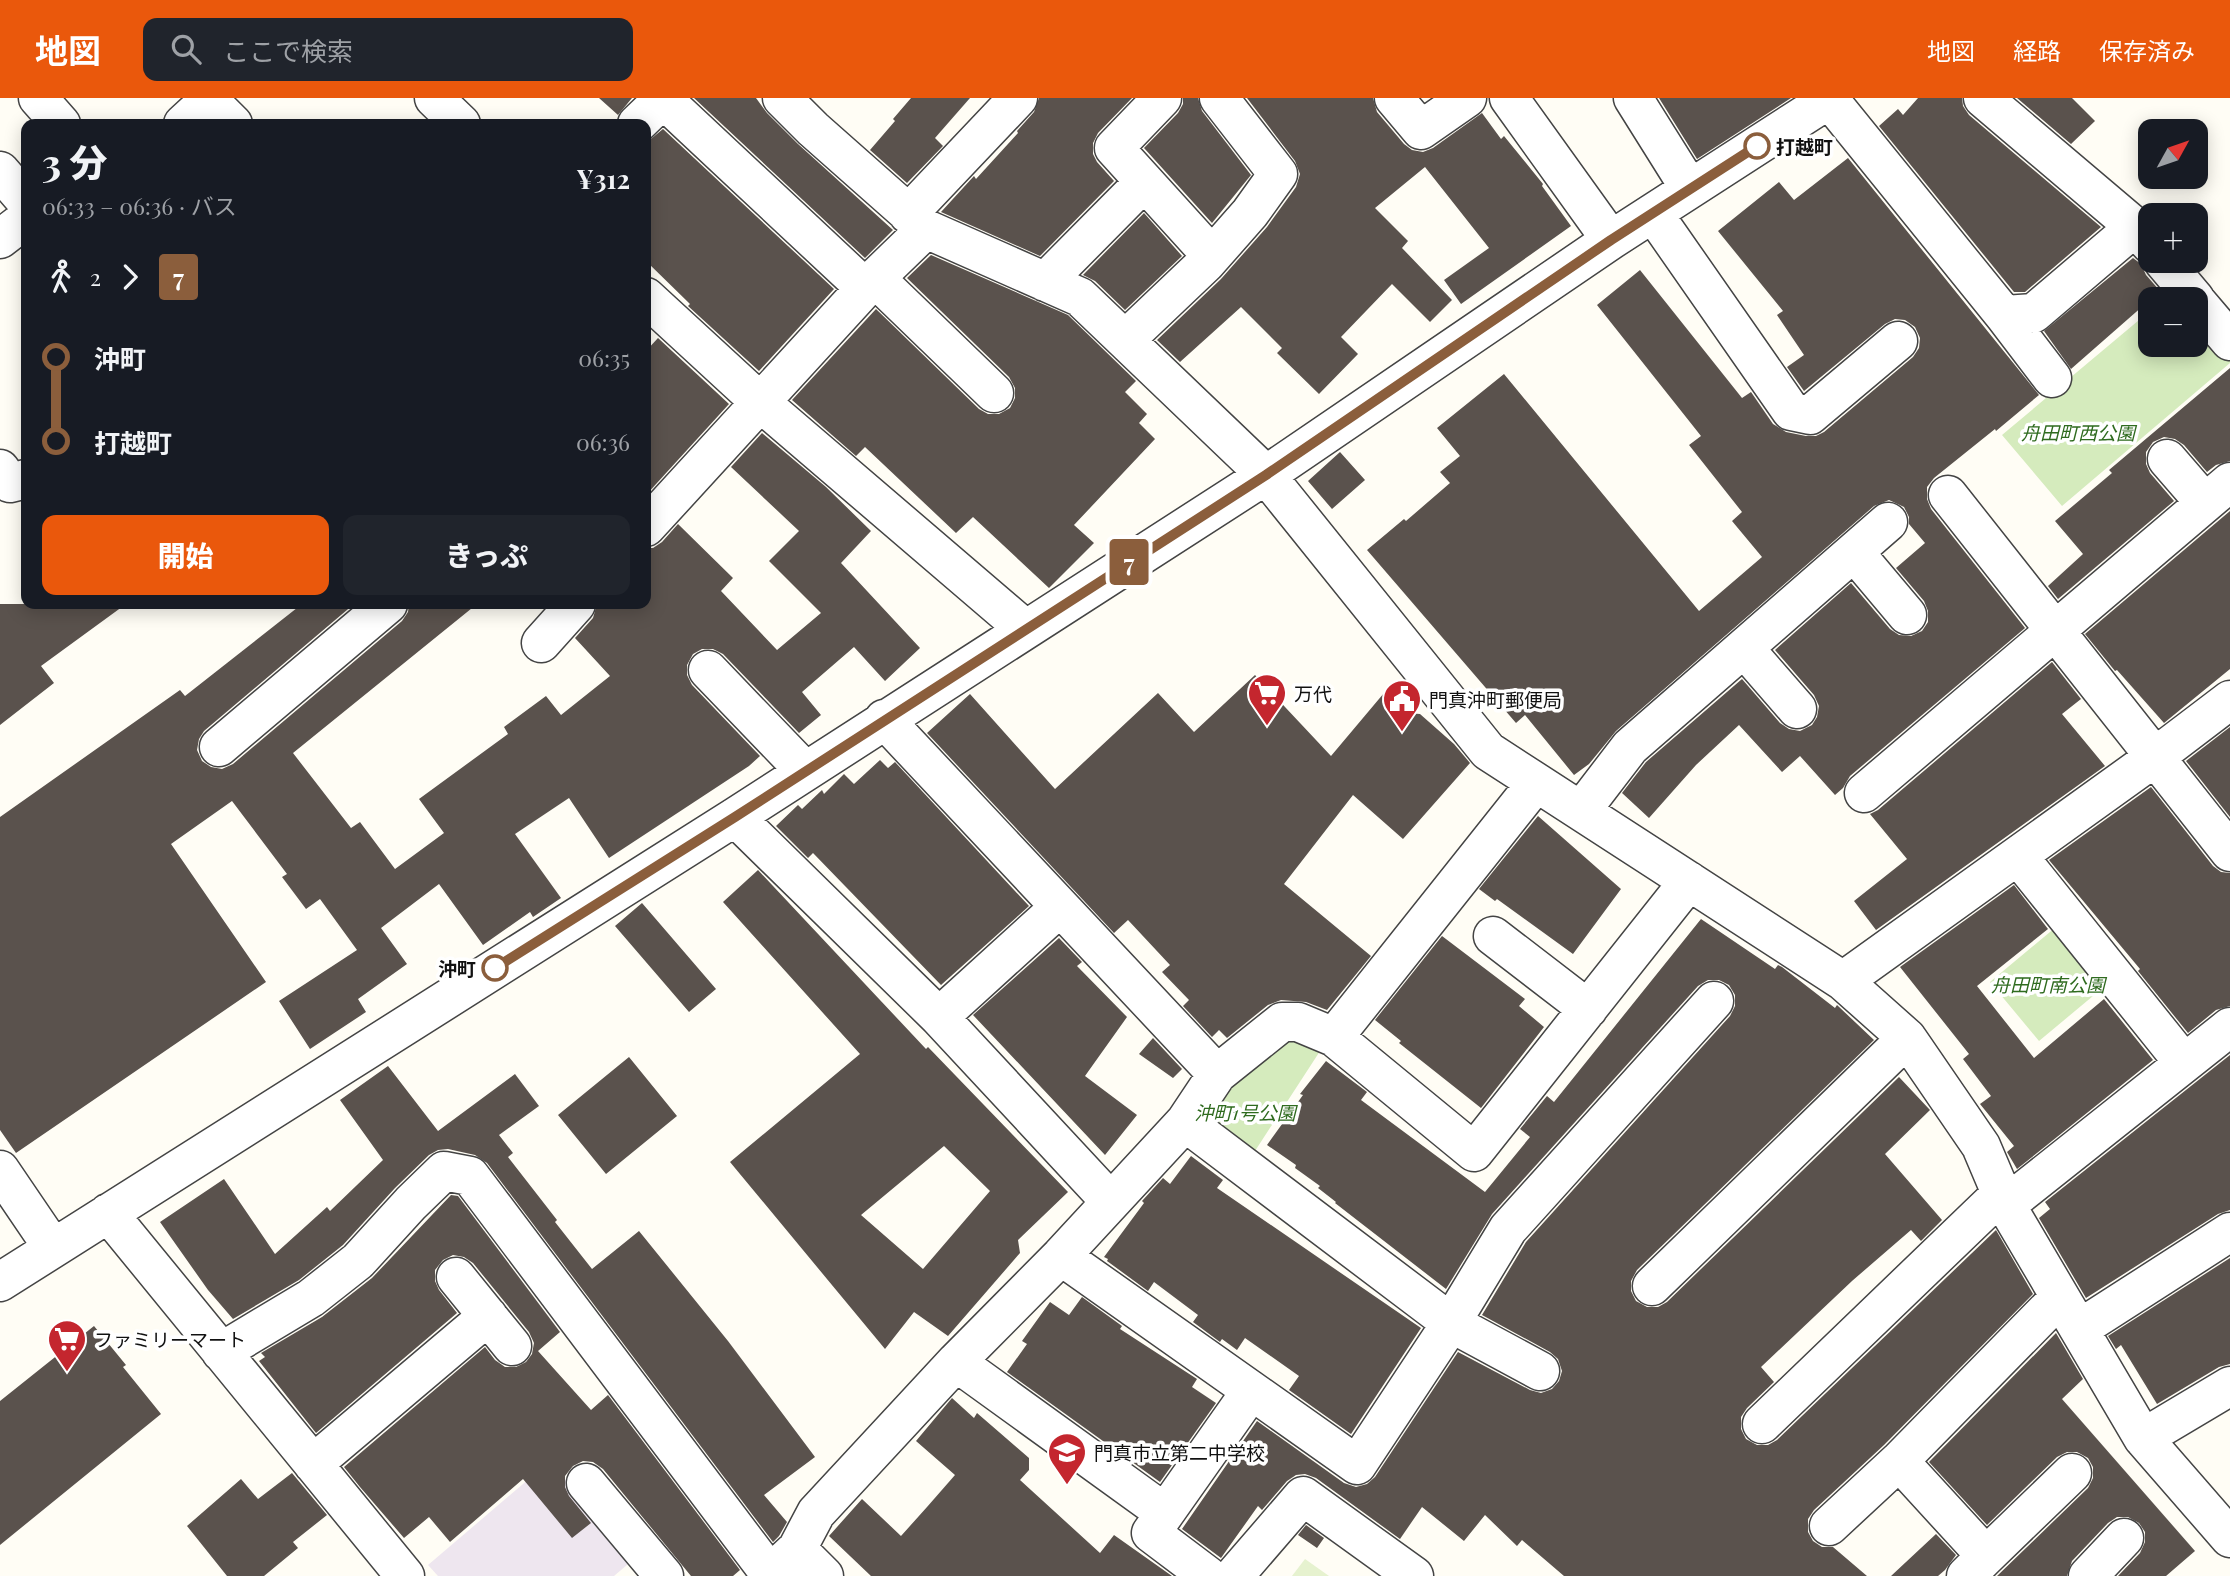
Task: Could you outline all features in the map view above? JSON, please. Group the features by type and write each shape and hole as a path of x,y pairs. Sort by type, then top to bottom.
{"street":[{"path":"38,98 57,119"},
{"path":"782,98 917,221 1080,297 1266,475 1488,751 1843,981 1907,1038 1981,1146 2004,1199 2144,1438 2230,1538"},
{"path":"651,522 870,283 1018,98"},
{"path":"1163,98 1114,148 1212,256"},
{"path":"1125,340 1212,256 1250,213 1278,174 1219,98"},
{"path":"1394,98 1421,130 1467,98"},
{"path":"1509,98 1611,240"},
{"path":"1633,98 1690,189"},
{"path":"1983,98 2138,232"},
{"path":"643,119 663,99 994,393"},
{"path":"0,1282 735,817 1266,475 1611,240 1830,99 2052,378"},
{"path":"0,171 21,195"},
{"path":"1045,282 1144,182"},
{"path":"1653,213 1791,411 1810,415 1898,341"},
{"path":"0,239 21,223"},
{"path":"2004,315 2034,313 2138,240"},
{"path":"2174,273 2185,287"},
{"path":"651,313 760,402 1025,629"},
{"path":"2208,313 2228,334"},
{"path":"1864,793 2217,493 2166,459"},
{"path":"0,470 10,483 21,480"},
{"path":"1948,495 2230,852"},
{"path":"1581,811 1630,747 1888,522"},
{"path":"1854,552 1907,615"},
{"path":"219,747 382,609"},
{"path":"541,643 572,609"},
{"path":"1744,648 1797,709"},
{"path":"708,670 805,771"},
{"path":"1843,981 2230,700"},
{"path":"884,719 1217,1074"},
{"path":"1334,1037 1536,783"},
{"path":"735,817 939,1017 1111,1202"},
{"path":"2018,856 2184,1063"},
{"path":"778,1566 816,1513 1185,1122 1217,1074 1282,1022 1298,1021 1334,1037 1474,1152 1689,881"},
{"path":"939,1017 1060,906"},
{"path":"1493,936 1588,1009"},
{"path":"1061,1256 1357,1465 1451,1323 1508,1229 1714,1001"},
{"path":"1762,1424 2004,1199 2230,1027"},
{"path":"1652,1286 1907,1038"},
{"path":"1185,1122 1451,1323 1540,1370"},
{"path":"0,1170 53,1248"},
{"path":"221,1352 311,1298 358,1261 444,1171 470,1176 778,1566 824,1576"},
{"path":"108,1213 405,1576"},
{"path":"1829,1525 2069,1313 2230,1232"},
{"path":"456,1277 512,1346"},
{"path":"313,1464 488,1316"},
{"path":"956,1362 1165,1513"},
{"path":"2144,1438 2230,1386"},
{"path":"1208,1576 1152,1533 1251,1391"},
{"path":"1899,1461 1976,1566 2072,1473"},
{"path":"586,1483 664,1576"},
{"path":"1234,1576 1303,1496 1414,1576"},
{"path":"2088,1576 2124,1538"}],"shaded area":[{"path":"550,1461 634,1559 614,1576 438,1576 428,1565"}],"green space":[{"name":"舟田町西公園","path":"2138,321 2138,357 2208,357 2208,326 2230,353 2230,363 2062,506 2002,435"},
{"name":"舟田町南公園","path":"2056,927 2105,986 2039,1041 1990,982"},
{"name":"沖町1号公園","path":"1289,1034 1322,1048 1255,1151 1216,1131 1214,1097"},
{"path":"1305,1559 1329,1576 1292,1576"}],"building":[{"path":"599,98 632,98 618,115"},
{"path":"694,98 756,98 798,144 893,230 865,258"},
{"path":"911,98 970,98 935,138 943,146 907,183 870,150"},
{"path":"1039,98 1132,98 1098,133 1093,143 1093,154 1097,162 1114,181 1040,256 941,212 1018,133 1034,112"},
{"path":"1183,98 1198,98 1202,111 1251,175 1212,223 1144,148 1178,113"},
{"path":"1247,98 1373,98 1377,112 1404,144 1412,150 1423,152 1433,148 1482,113 1501,139 1504,136 1543,184 1571,226 1461,304 1444,280 1489,248 1425,167 1375,208 1408,241 1402,248 1452,300 1430,322 1392,284 1341,337 1358,354 1319,394 1277,353 1282,348 1241,307 1180,362 1157,340 1221,279 1267,227 1296,187 1300,174 1295,161"},
{"path":"1659,98 1791,98 1697,159"},
{"path":"1918,98 1962,98 1963,106 1969,115 2101,227 2025,292 2014,292 1879,126 1898,109 1903,115"},
{"path":"2017,98 2072,98 2095,121 2071,144"},
{"path":"663,129 834,289 759,371 688,306 690,304 651,266 651,139"},
{"path":"1848,158 2039,395 1934,478 1927,487 1927,499 1931,509 2025,628 1850,776 1835,795 1800,756 1782,772 1739,725 1696,765 1649,818 1622,793 1646,762 1742,679 1780,723 1789,729 1800,731 1812,725 1819,706 1814,695 1775,650 1851,583 1890,629 1899,635 1911,636 1922,631 1928,622 1924,601 1896,568 1925,543 1909,524 1904,507 1889,500 1874,506 1616,731 1589,764 1574,775 1525,715 1516,723 1367,550 1450,483 1440,472 1460,456 1437,428 1504,374 1699,611 1762,557 1732,521 1742,512 1689,445 1701,436 1597,305 1640,270 1742,398 1751,392 1773,424 1786,432 1816,436 1824,432 1913,357 1919,348 1920,338 1915,327 1905,320 1895,319 1885,324 1804,391 1787,367 1804,355 1777,315 1783,311 1718,231 1779,182 1794,200"},
{"path":"1144,213 1182,256 1125,310 1095,281 1083,275"},
{"path":"931,255 1068,315 1136,381 1125,392 1147,414 1139,423 1155,439 1074,525 1094,543 1049,588 973,517 956,533 865,447 856,456 792,400 876,309 979,409 988,414 999,414 1010,408 1015,398 1015,388 1009,377 907,278"},
{"path":"2133,258 2138,262 2138,273 2145,273 2156,287 2138,287 2138,310 2071,369 2044,331"},
{"path":"658,338 729,404 651,490 651,346"},
{"path":"2230,368 2230,461 2216,465 2207,472 2184,445 2175,439 2164,437 2153,442 2146,452 2146,464 2150,473 2174,501 2058,599 2048,586 2083,554 2055,521 2112,473 2109,470"},
{"path":"762,433 826,487 871,531 841,563 920,648 885,681 854,647 802,692 821,715 799,733 723,654 713,649 702,649 693,654 687,665 687,675 692,685 760,756 749,766 609,858 569,798 515,834 561,898 533,917 530,912 483,945 439,884 381,928 407,964 358,999 366,1012 310,1049 279,1001 357,950 320,899 306,909 282,877 287,874 232,801 171,844 266,982 16,1153 0,1130 0,817 180,690 185,696 296,609 348,609 204,731 197,750 202,761 211,767 222,769 233,764 402,621 408,609 471,609 293,753 351,828 360,822 395,869 444,833 419,799 508,734 504,727 546,696 561,715 610,676 575,638 593,618 596,609 651,609 651,548 662,542 678,524 733,578 721,591 777,650 821,613 769,561 799,531 731,467"},
{"path":"1340,452 1365,480 1332,509 1308,481"},
{"path":"2230,511 2230,669 2164,723 2117,670 2115,671 2085,634"},
{"path":"0,604 21,604 21,609 119,609 41,666 54,683 0,725"},
{"path":"2052,662 2081,699 2062,714 2105,766 1876,930 1854,901 1907,859 1870,814"},
{"path":"1255,675 1331,756 1384,693 1407,713 1420,714 1454,744 1470,763 1403,839 1353,795 1284,884 1371,956 1327,1010 1306,1002 1281,1000 1268,1005 1227,1038 1219,1030 1212,1037 1183,1006 1189,1000 1162,972 1170,965 1128,920 1114,933 927,733 970,694 1055,789 1158,693 1194,732"},
{"path":"2230,727 2230,817 2186,761"},
{"path":"880,760 888,768 895,762 1029,906 941,985 813,853 808,858 776,826 798,805 802,809 822,790 824,794 844,774 854,784"},
{"path":"2151,787 2213,866 2221,872 2230,873 2230,1006 2216,1010 2188,1033 2138,971 2140,969 2049,860"},
{"path":"1538,816 1621,889 1573,954 1479,889"},
{"path":"758,870 926,1049 928,1047 1068,1192 1018,1240 1020,1253 948,1336 914,1312 885,1349 730,1162 860,1054 723,902","holes":["944,1146 990,1191 923,1269 861,1215"]},
{"path":"2014,885 2048,929 1977,986 2034,1058 2104,999 2153,1060 2017,1169 2007,1152 2014,1146 1980,1104 1991,1096 1963,1059 1969,1054 1900,967"},
{"path":"642,903 716,989 689,1012 615,926"},
{"path":"1701,919 1775,969 1778,965 1782,967 1835,1008 1837,1005 1874,1040 1637,1270 1631,1281 1631,1291 1636,1301 1647,1307 1658,1307 1667,1302 1899,1077 1930,1110 1885,1154 1942,1220 1921,1241 1911,1230 1852,1281 1761,1367 1774,1382 1741,1417 1741,1429 1746,1439 1757,1445 1768,1445 1777,1440 1996,1230 2033,1294 1884,1445 1814,1510 1808,1519 1808,1532 1813,1541 1822,1547 1833,1547 1867,1576 1564,1576 1522,1540 1517,1546 1485,1515 1464,1541 1422,1507 1400,1539 1316,1478 1305,1474 1296,1475 1287,1481 1262,1510 1258,1506 1221,1558 1182,1529 1257,1421 1344,1483 1356,1487 1367,1484 1375,1477 1458,1352 1530,1390 1541,1393 1552,1389 1559,1381 1562,1371 1558,1359 1482,1315 1526,1242 1730,1016 1735,1006 1735,995 1729,985 1719,980 1708,980 1698,986 1492,1214 1446,1289 1335,1203 1318,1188 1320,1186 1295,1168 1296,1165 1267,1145 1303,1095 1300,1094 1326,1061 1367,1092 1361,1100 1485,1192 1530,1137 1520,1129 1547,1096 1554,1102"},
{"path":"1442,936 1525,999 1519,1006 1544,1027 1481,1108 1399,1043 1401,1041 1375,1020"},
{"path":"1059,938 1082,962 1077,966 1127,1017 1085,1076 1137,1115 1105,1155 973,1015"},
{"path":"1153,1038 1182,1069 1173,1078 1139,1054"},
{"path":"2230,1055 2230,1210 2218,1214 2086,1298 2039,1218 2050,1209 2045,1202"},
{"path":"629,1057 677,1116 606,1174 558,1115"},
{"path":"388,1066 438,1131 515,1074 539,1106 499,1135 513,1153 508,1157 557,1220 555,1222 592,1269 639,1231 728,1341 815,1457 764,1495 787,1522 773,1542 487,1163 475,1155 448,1149 429,1155 343,1245 299,1280 233,1319 208,1290 160,1222 224,1179 275,1254 327,1207 330,1211 383,1160 340,1100"},
{"path":"1191,1156 1223,1180 1217,1188 1421,1328 1351,1434 1289,1390 1299,1376 1245,1338 1237,1350 1222,1339 1220,1342 1193,1322 1198,1315 1154,1282 1148,1291 1104,1257 1144,1203 1142,1201 1163,1178 1170,1184"},
{"path":"451,1195 458,1196 560,1332 538,1351 591,1410 608,1395 740,1570 733,1576 691,1576 603,1469 593,1462 583,1461 573,1466 565,1476 565,1487 569,1496 591,1523 572,1538 523,1479 450,1542 429,1517 404,1538 360,1487 344,1467 485,1347 495,1360 505,1367 516,1367 526,1362 532,1354 534,1343 529,1332 473,1263 464,1257 453,1255 443,1260 435,1270 435,1281 439,1290 457,1313 316,1433 259,1361 265,1357 261,1353 322,1317 372,1278"},
{"path":"2230,1258 2230,1364 2219,1367 2157,1404 2121,1345 2116,1349 2108,1336"},
{"path":"1082,1297 1122,1326 1120,1329 1197,1379 1192,1387 1216,1403 1160,1482 1007,1372 1027,1344 1022,1341 1050,1302 1069,1315"},
{"path":"94,1326 161,1414 0,1545 0,1401"},
{"path":"2056,1333 2083,1379 2062,1399 2195,1551 2166,1576 2118,1576 2140,1553 2145,1542 2145,1532 2139,1523 2128,1517 2117,1517 2072,1561 2067,1576 1997,1576 2088,1488 2093,1478 2093,1467 2088,1458 2077,1452 2067,1452 2057,1457 1987,1525 1929,1462"},
{"path":"952,1398 974,1418 977,1413 1029,1458 1029,1470 1020,1480 1100,1553 1114,1535 1172,1576 871,1576 829,1536 862,1499 901,1536 927,1507 955,1475 916,1441"},
{"path":"292,1473 327,1515 293,1542 298,1548 264,1576 227,1576 187,1526 241,1479 258,1499"},
{"path":"1306,1525 1324,1538 1317,1548 1298,1535"},
{"path":"1936,1534 1956,1555 1945,1570 1938,1576 1891,1576"}],"bus line":[{"name":"7","path":"495,968 1266,475 1611,240 1757,146"}],"place":[{"name":"打越町","path":"1757,146"},
{"name":"万代","path":"1267,727"},
{"name":"門真沖町郵便局","path":"1402,733"},
{"name":"沖町","path":"495,968"},
{"name":"ファミリーマート","path":"67,1373"},
{"name":"門真市立第二中学校","path":"1067,1486"}]}
